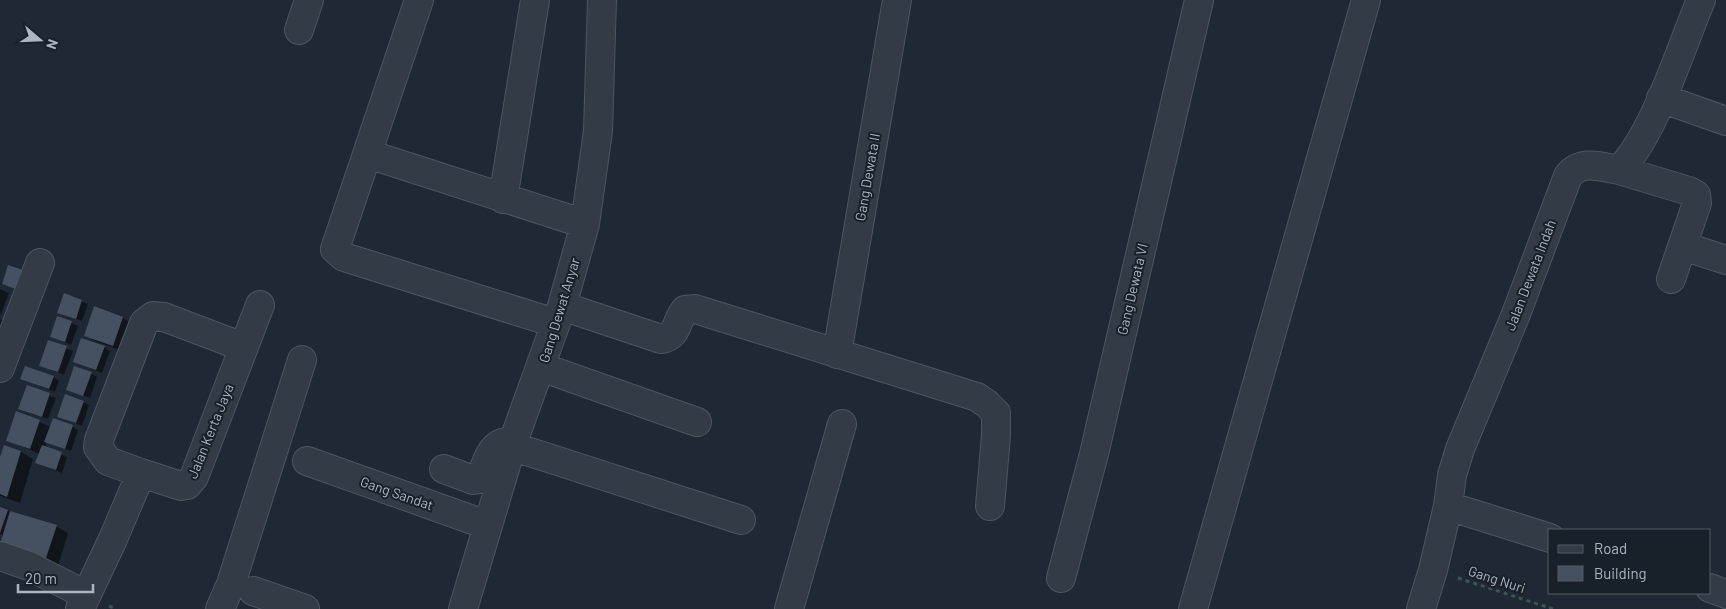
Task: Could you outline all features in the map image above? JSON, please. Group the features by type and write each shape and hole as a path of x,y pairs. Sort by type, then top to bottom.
{"street":[{"path":"299,30 309,0"},
{"path":"419,0 368,154 337,236 335,248 337,253 344,257 558,314 661,339 667,338 675,331 685,310 695,309 976,397 996,413 990,506"},
{"path":"503,199 535,0"},
{"name":"Gang Dewat Anyar","path":"463,609 512,445 541,368 585,224 598,131 602,0"},
{"name":"Gang Dewata II","path":"837,354 897,0"},
{"name":"Gang Dewata VI","path":"1061,578 1094,454 1199,0"},
{"path":"1193,609 1366,0"},
{"path":"1619,170 1638,149 1701,0"},
{"path":"1661,98 1726,121"},
{"path":"368,154 585,224"},
{"name":"Jalan Dewata Indah","path":"1421,609 1433,570 1448,506 1452,475 1460,449 1516,314 1568,176 1578,167 1588,165 1619,170 1690,191 1696,195 1697,203 1683,246"},
{"path":"1671,279 1683,246 1726,260"},
{"path":"0,368 40,263"},
{"name":"Jalan Kerta Jaya","path":"141,473 176,485 187,485 191,482 260,305"},
{"path":"0,556 28,566 83,602 113,539 141,473 108,461 98,447 144,323 153,316 164,317 243,347"},
{"path":"220,609 234,574 302,360"},
{"path":"541,368 697,422"},
{"path":"789,609 842,424"},
{"path":"444,470 474,480 480,479 496,445 502,443 741,520"},
{"name":"Gang Sandat","path":"307,461 488,525"},
{"path":"1448,506 1548,537"},
{"path":"1711,588 1726,594"},
{"path":"253,591 305,609"}],"path":[{"name":"Gang Nuri","path":"1433,570 1553,609"}],"building":[{"path":"8,265 23,270 16,289 2,284"},
{"path":"64,293 82,300 76,319 57,313"},
{"path":"94,306 123,317 113,346 84,336"},
{"path":"57,316 72,321 65,342 50,337"},
{"path":"81,338 105,346 96,370 73,362"},
{"path":"48,340 67,346 58,372 39,366"},
{"path":"25,366 54,376 49,389 20,379"},
{"path":"74,366 92,372 83,396 66,390"},
{"path":"27,385 50,393 42,417 18,409"},
{"path":"65,394 84,401 76,423 57,417"},
{"path":"16,411 40,420 30,449 6,441"},
{"path":"53,418 73,425 65,449 44,442"},
{"path":"4,445 21,451 7,497 0,494 0,457"},
{"path":"42,445 62,452 56,470 35,463"},
{"path":"0,507 8,510 0,533"},
{"path":"10,511 57,525 44,564 0,544"}]}
